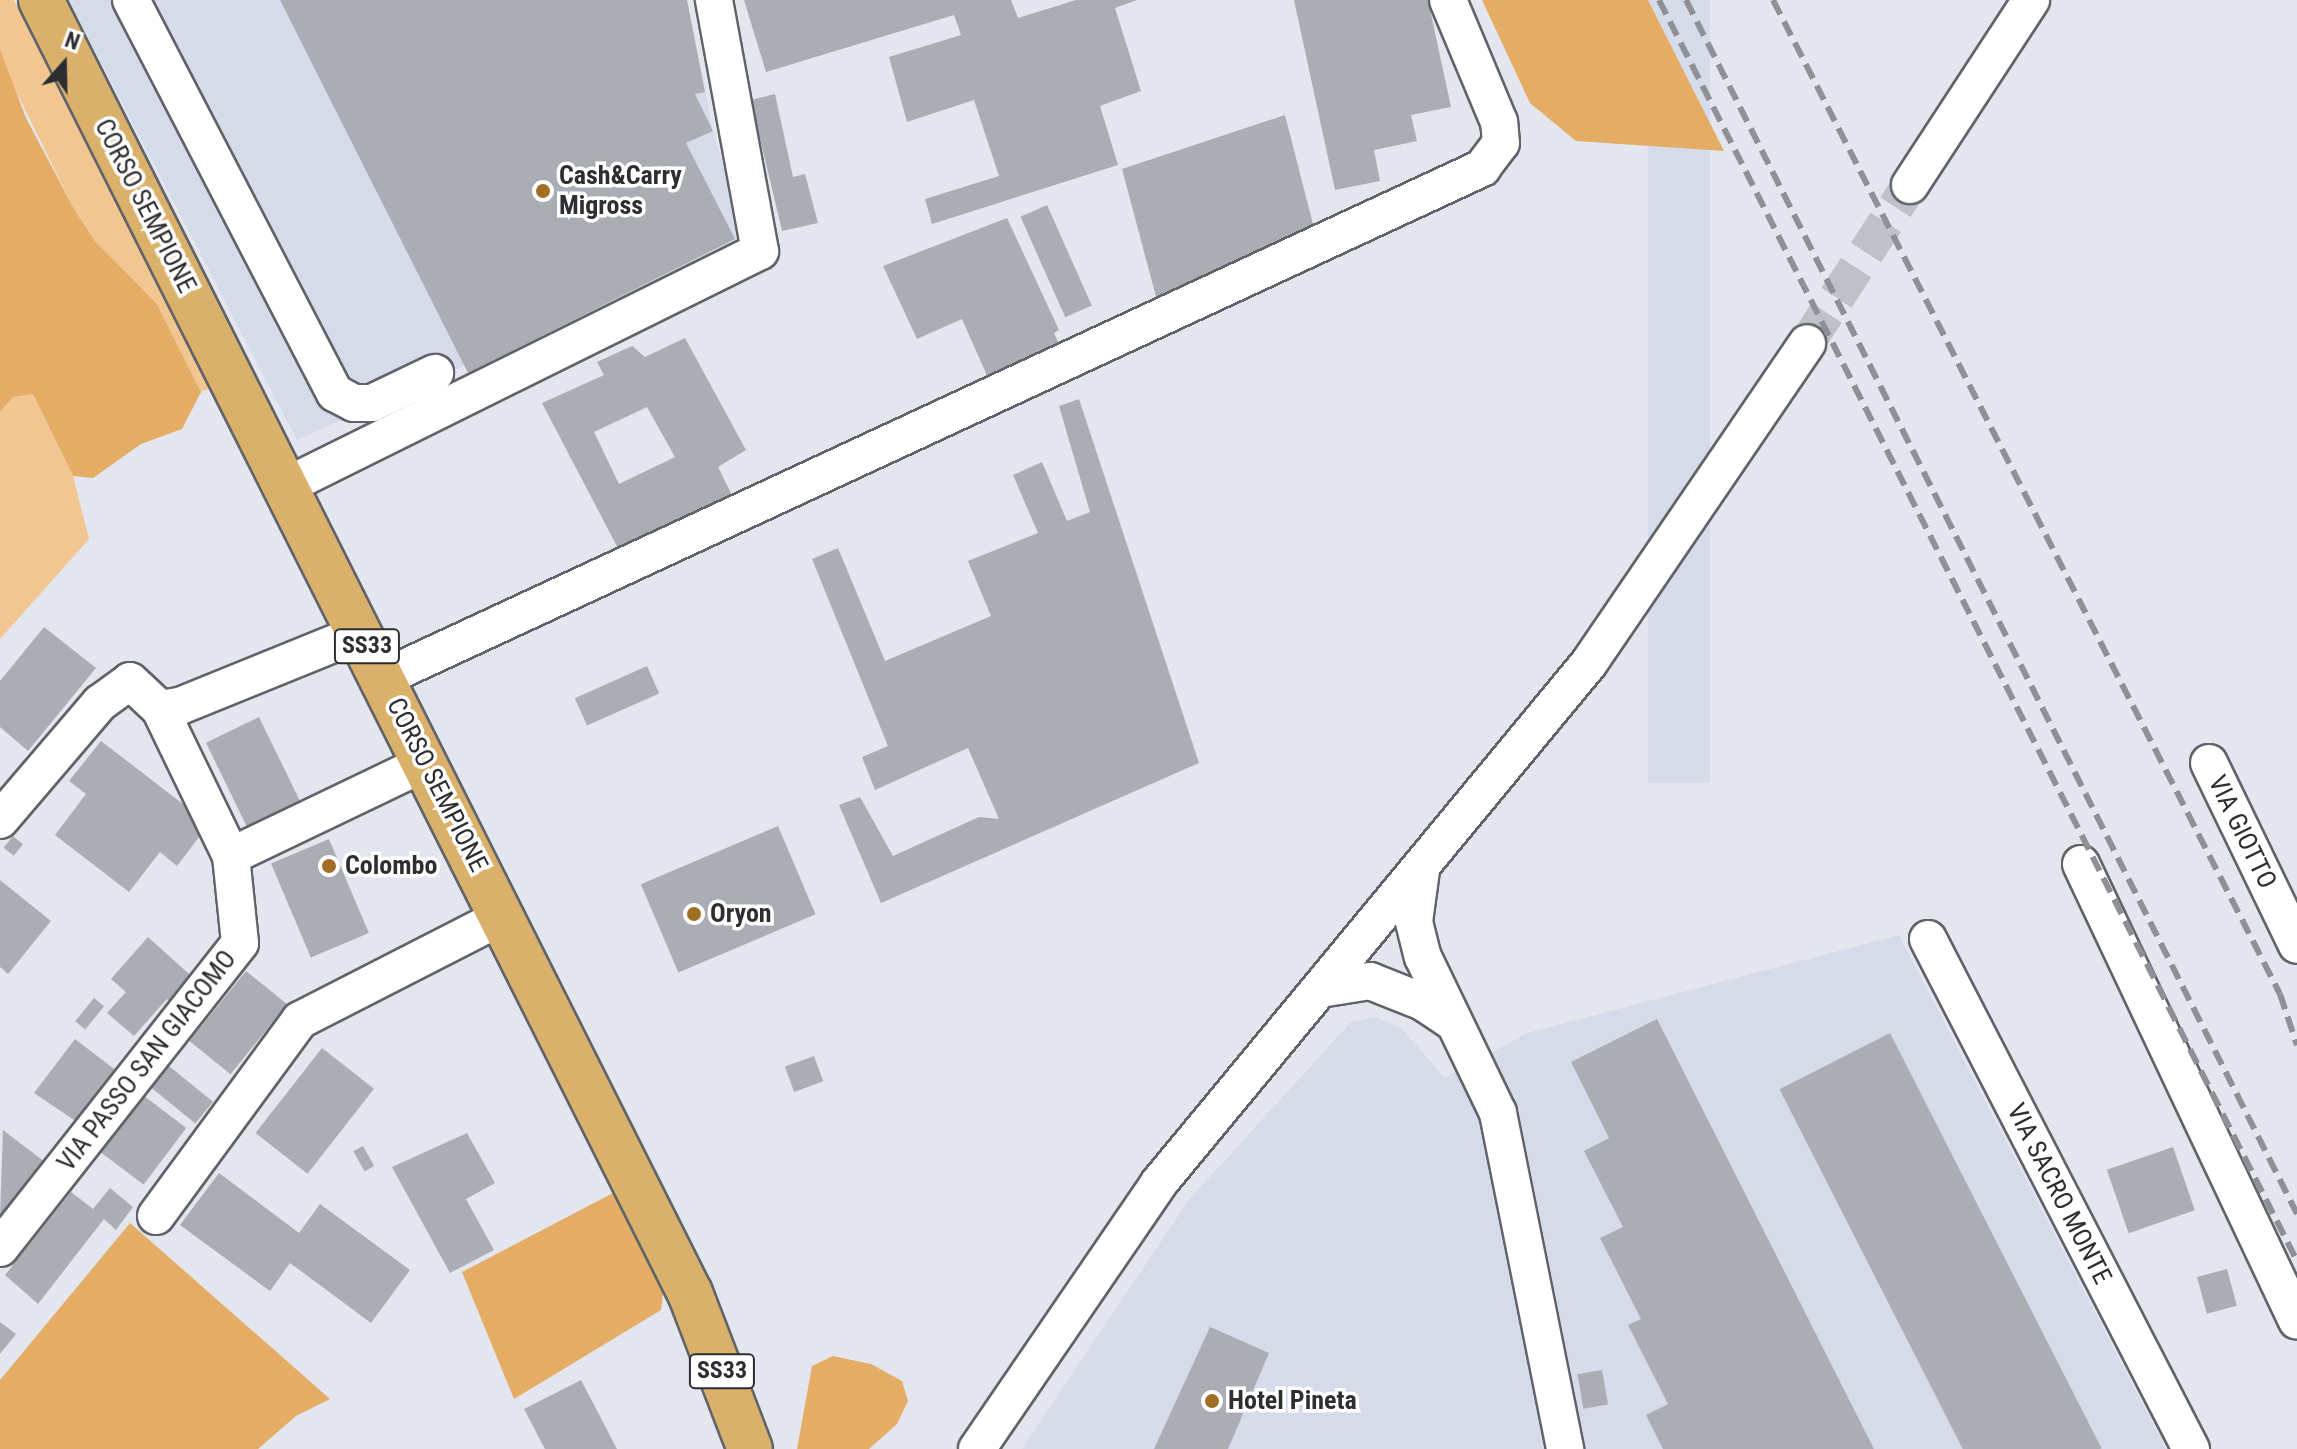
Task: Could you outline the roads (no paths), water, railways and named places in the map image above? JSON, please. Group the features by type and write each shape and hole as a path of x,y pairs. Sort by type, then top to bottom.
{"main road":[{"name":"CORSO SEMPIONE","path":"41,0 690,1293 750,1449"}],"street":[{"path":"131,0 335,393 354,403 372,403 435,373"},
{"path":"286,486 760,251 714,0"},
{"path":"383,678 1482,168 1501,143 1499,122 1448,0"},
{"path":"1910,185 2031,0"},
{"path":"977,1449 1159,1183 1421,870 1589,663 1807,343"},
{"path":"0,820 110,695 130,681 160,709 180,706 360,633"},
{"name":"VIA PASSO SAN GIACOMO","path":"0,1248 240,943 231,856 160,709"},
{"path":"231,856 425,763"},
{"name":"VIA GIOTTO","path":"2209,763 2297,945"},
{"path":"2081,864 2297,1321"},
{"path":"1421,870 1414,922 1455,1024 1501,1125 1565,1449"},
{"path":"156,1216 300,1020 503,916"},
{"name":"VIA SACRO MONTE","path":"1928,939 2191,1449"},
{"path":"1320,989 1370,981 1423,1002 1455,1024"}],"tunnel":[{"path":"1807,343 1910,185"}],"railway":[{"path":"1659,0 2297,1261"},
{"path":"1686,0 2297,1214"},
{"path":"1773,0 2280,994 2297,1045"}],"place":[{"name":"Cash&Carry Migross","path":"543,191"},
{"name":"Colombo","path":"329,866"},
{"name":"Oryon","path":"694,914"},
{"name":"Hotel Pineta","path":"1212,1401"}]}
